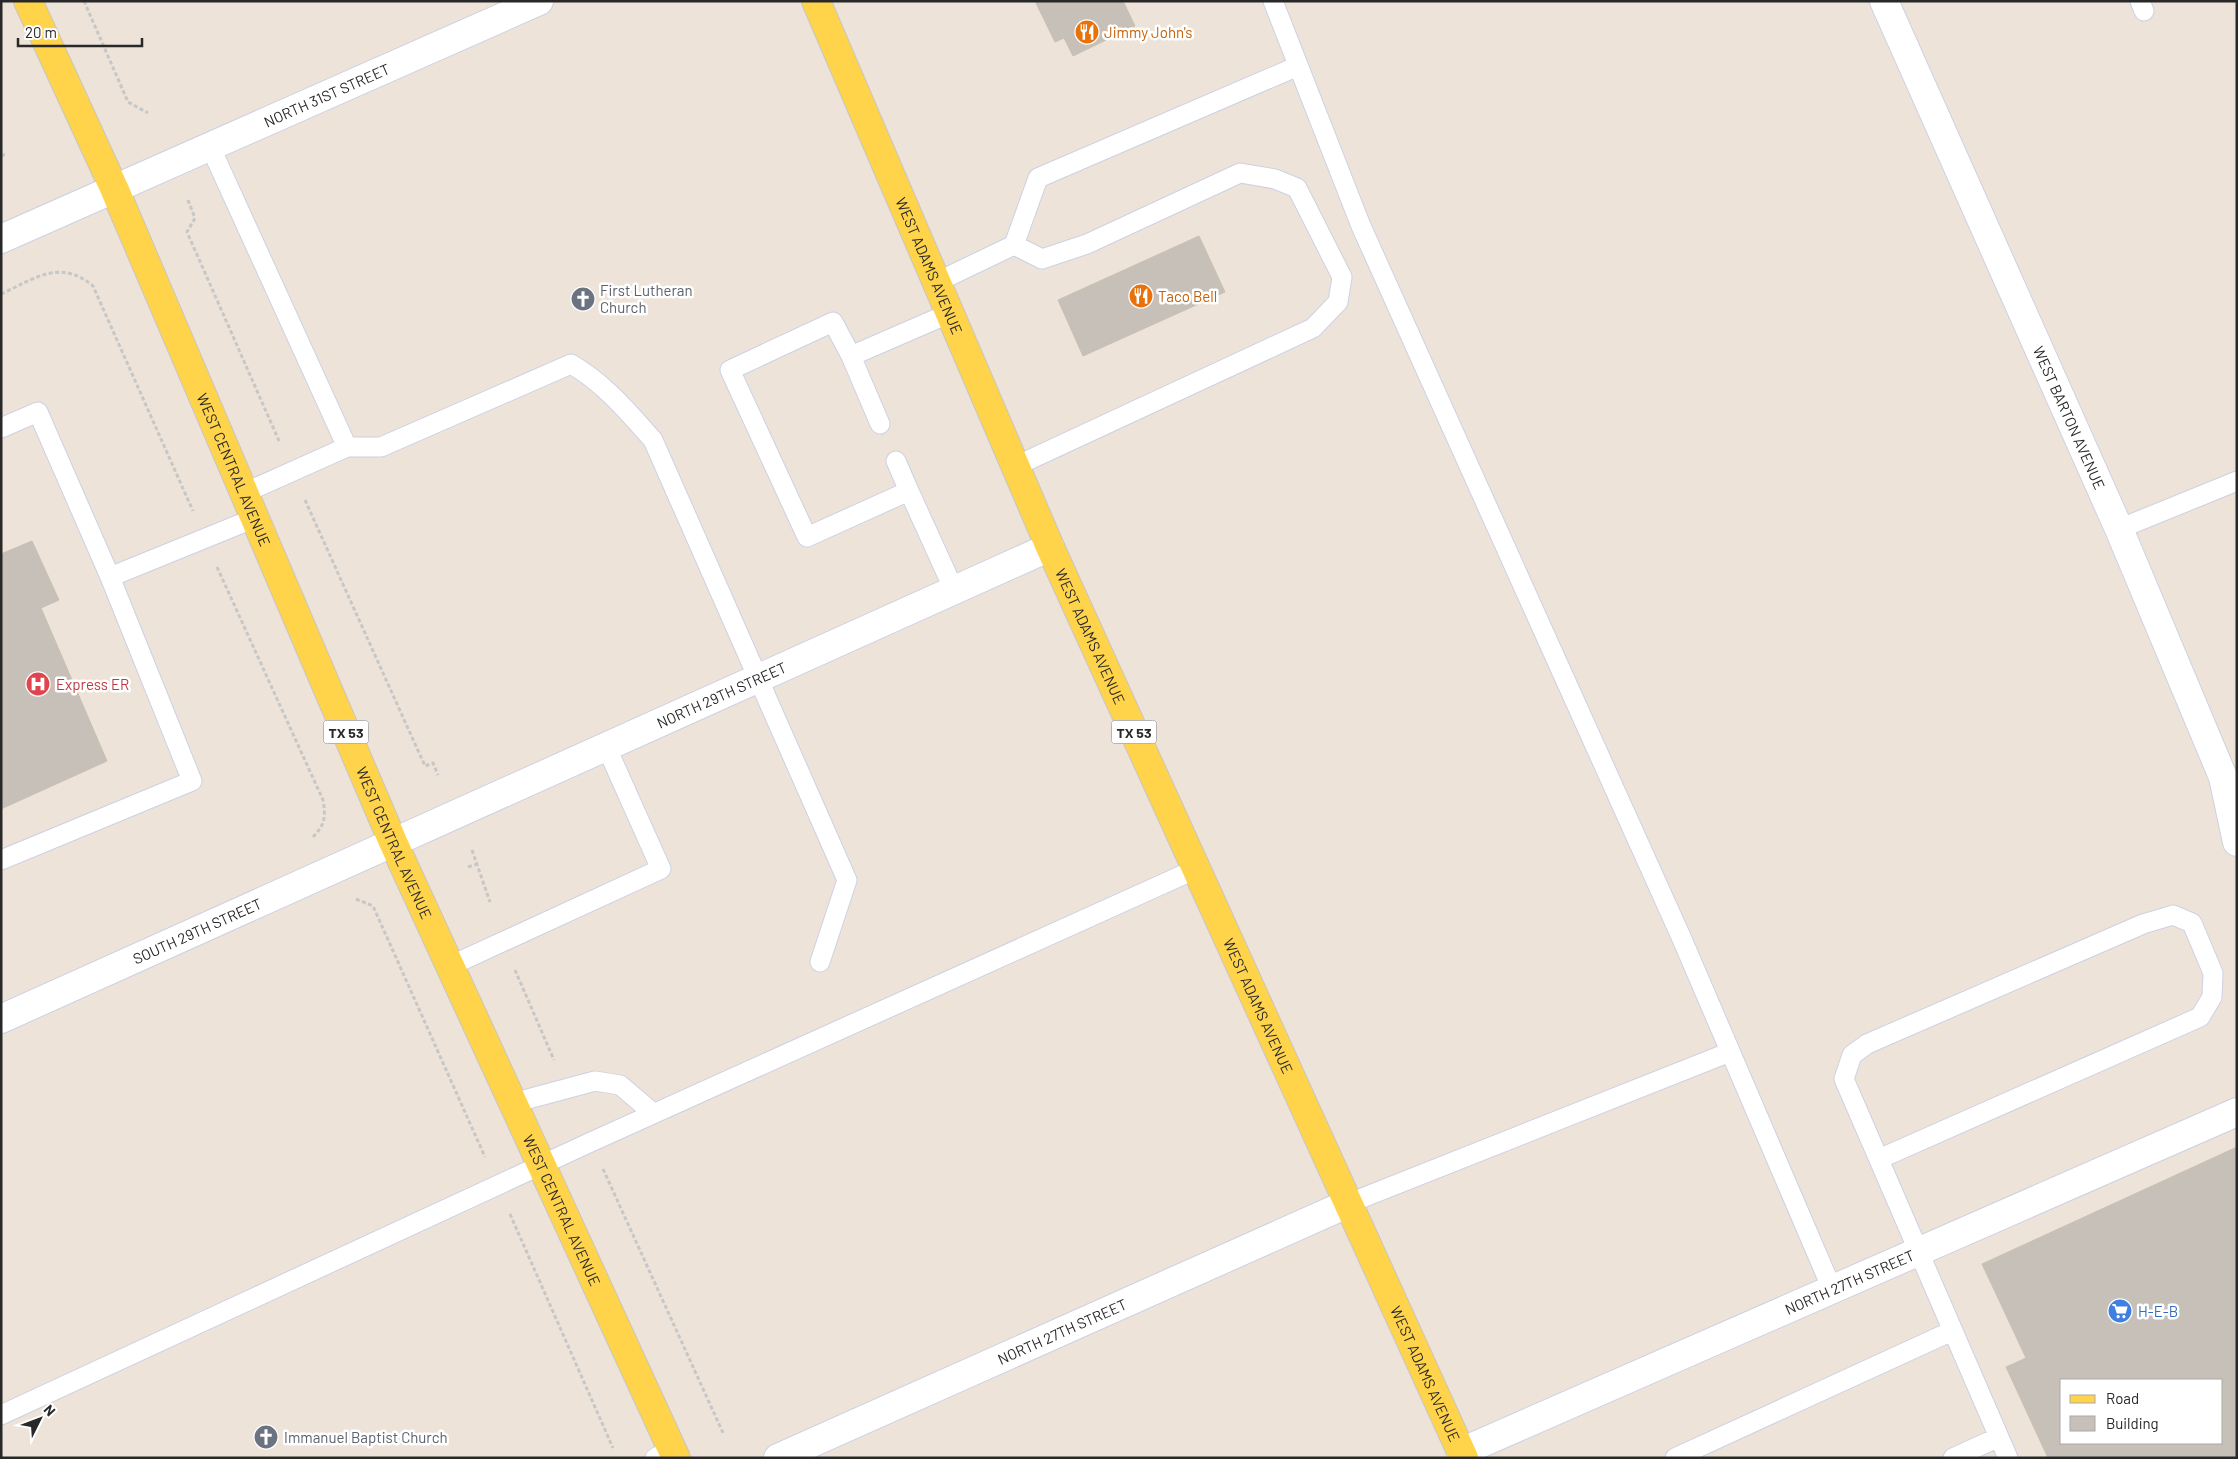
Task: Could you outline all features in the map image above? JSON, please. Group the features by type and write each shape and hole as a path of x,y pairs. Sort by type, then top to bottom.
{"main road":[{"name":"WEST CENTRAL AVENUE","path":"28,1 114,188 393,842 542,1164 668,1455"},
{"name":"WEST ADAMS AVENUE","path":"816,1 1050,547 1347,1204 1463,1455"}],"street":[{"name":"NORTH 31ST STREET","path":"1,239 539,1"},
{"name":"WEST BARTON AVENUE","path":"1884,1 2119,530 2230,774 2237,842"},
{"name":"NORTH 29TH STREET","path":"393,842 1050,547"},
{"name":"SOUTH 29TH STREET","path":"1,1019 393,842"},
{"name":"NORTH 27TH STREET","path":"1463,1455 1832,1289 2237,1112"},
{"name":"NORTH 27TH STREET","path":"778,1458 1347,1204"}],"lane":[{"path":"1272,1 1361,226 1682,939 1832,1289"},
{"path":"936,282 1014,245 1038,178 1298,66"},
{"path":"210,146 347,447"},
{"path":"1014,245 1042,259 1087,244 1240,173 1275,179 1298,188 1342,277 1338,302 1313,328 1016,466"},
{"path":"851,356 950,313"},
{"path":"880,424 851,356 833,322 730,370 807,536 909,491"},
{"path":"244,493 347,447 381,447 571,364 589,374 653,440 847,880 820,962"},
{"path":"1,428 38,412 110,577 192,781 1,860"},
{"path":"896,461 954,590"},
{"path":"2119,530 2237,481"},
{"path":"110,577 255,518"},
{"path":"450,966 661,869 606,746"},
{"path":"1,1415 653,1113 1196,869"},
{"path":"1879,1159 2200,1017 2212,997 2213,972 2192,923 2173,915 2143,924 1867,1044 1852,1055 1844,1079 2008,1458"},
{"path":"1347,1204 1730,1052"},
{"path":"513,1103 595,1081 620,1084 653,1113"},
{"path":"1675,1458 1952,1331"},
{"path":"1953,1458 1999,1437"}],"path":[{"path":"84,1 128,102 148,113"},
{"path":"1,155 7,155"},
{"path":"188,200 195,218 187,232 281,444"},
{"path":"1,294 48,273 58,271 76,274 93,286 323,800 326,813 321,829 308,842"},
{"path":"303,495 425,766 433,763 438,775"},
{"path":"472,850 490,902"},
{"path":"468,867 477,864"},
{"path":"353,898 373,906 489,1165"},
{"path":"514,967 557,1066"},
{"path":"599,1160 724,1435"},
{"path":"508,1209 613,1448"}],"building":[{"name":"Jimmy John's","path":"1035,1 1123,1 1135,26 1073,56 1064,38 1055,42"},
{"name":"Taco Bell","path":"1199,236 1225,292 1083,356 1058,300"},
{"name":"Express ER","path":"32,541 59,600 41,608 107,761 1,809 1,554"},
{"name":"H-E-B","path":"2237,1147 2237,1458 2048,1458 2006,1367 2026,1358 1982,1264"}],"place":[{"name":"Jimmy John's","path":"1087,32"},
{"name":"Taco Bell","path":"1141,296"},
{"name":"First Lutheran Church","path":"583,299"},
{"name":"Express ER","path":"38,684"},
{"name":"H-E-B","path":"2120,1311"},
{"name":"Immanuel Baptist Church","path":"266,1437"}]}
